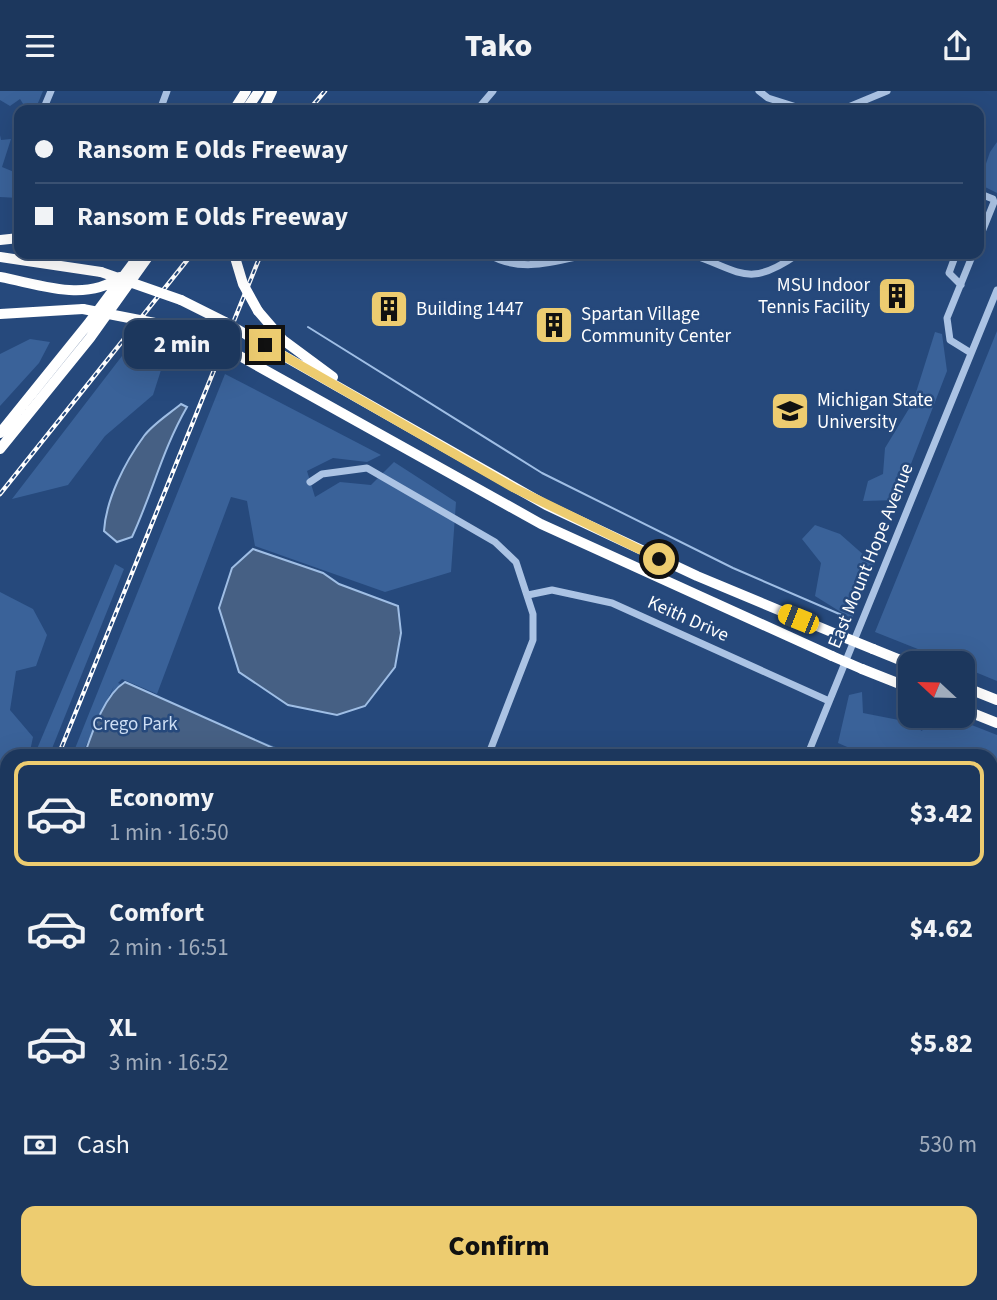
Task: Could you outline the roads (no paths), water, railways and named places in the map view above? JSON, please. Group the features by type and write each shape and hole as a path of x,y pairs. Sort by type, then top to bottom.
{"highway":[{"path":"0,257 101,272 181,300 225,322 377,410 582,523 697,576 898,659"},
{"path":"0,433 136,259"},
{"path":"0,449 90,338 146,259"},
{"path":"236,259 245,289 258,311 290,346 377,410"},
{"path":"0,277 85,291 108,285 132,265"},
{"path":"0,307 83,309 160,324 213,343 541,524 898,683"},
{"path":"0,314 83,309"},
{"path":"975,691 997,700"},
{"path":"975,714 997,723"}],"street":[{"path":"481,105 493,91"},
{"path":"759,91 768,98 790,105"},
{"path":"849,105 887,91"},
{"path":"863,101 864,105"},
{"path":"984,195 994,202 984,227"},
{"path":"499,259 508,263 529,265 562,259"},
{"path":"701,259 733,273 751,274 773,270 790,259"},
{"path":"954,259 949,273 961,285"},
{"path":"971,259 947,318 946,329 950,340 971,353"},
{"name":"East Mount Hope Avenue","path":"810,749 997,290"},
{"path":"310,482 322,474 347,468 367,468 501,547 516,562 533,614 533,640 491,749"},
{"name":"Keith Drive","path":"528,595 552,590 612,603 829,701"}],"waterway":[{"path":"308,327 542,473 733,568 844,616"}],"railway":[{"path":"313,105 325,91"},
{"path":"0,494 188,259"},
{"path":"61,749 259,259"}],"place":[{"name":"MSU Indoor Tennis Facility","path":"897,296"},
{"name":"Building 1447","path":"389,309"},
{"name":"Spartan Village Community Center","path":"554,325"},
{"name":"Michigan State University","path":"790,411"}],"park label":[{"name":"Crego Park","path":"135,724"}]}
